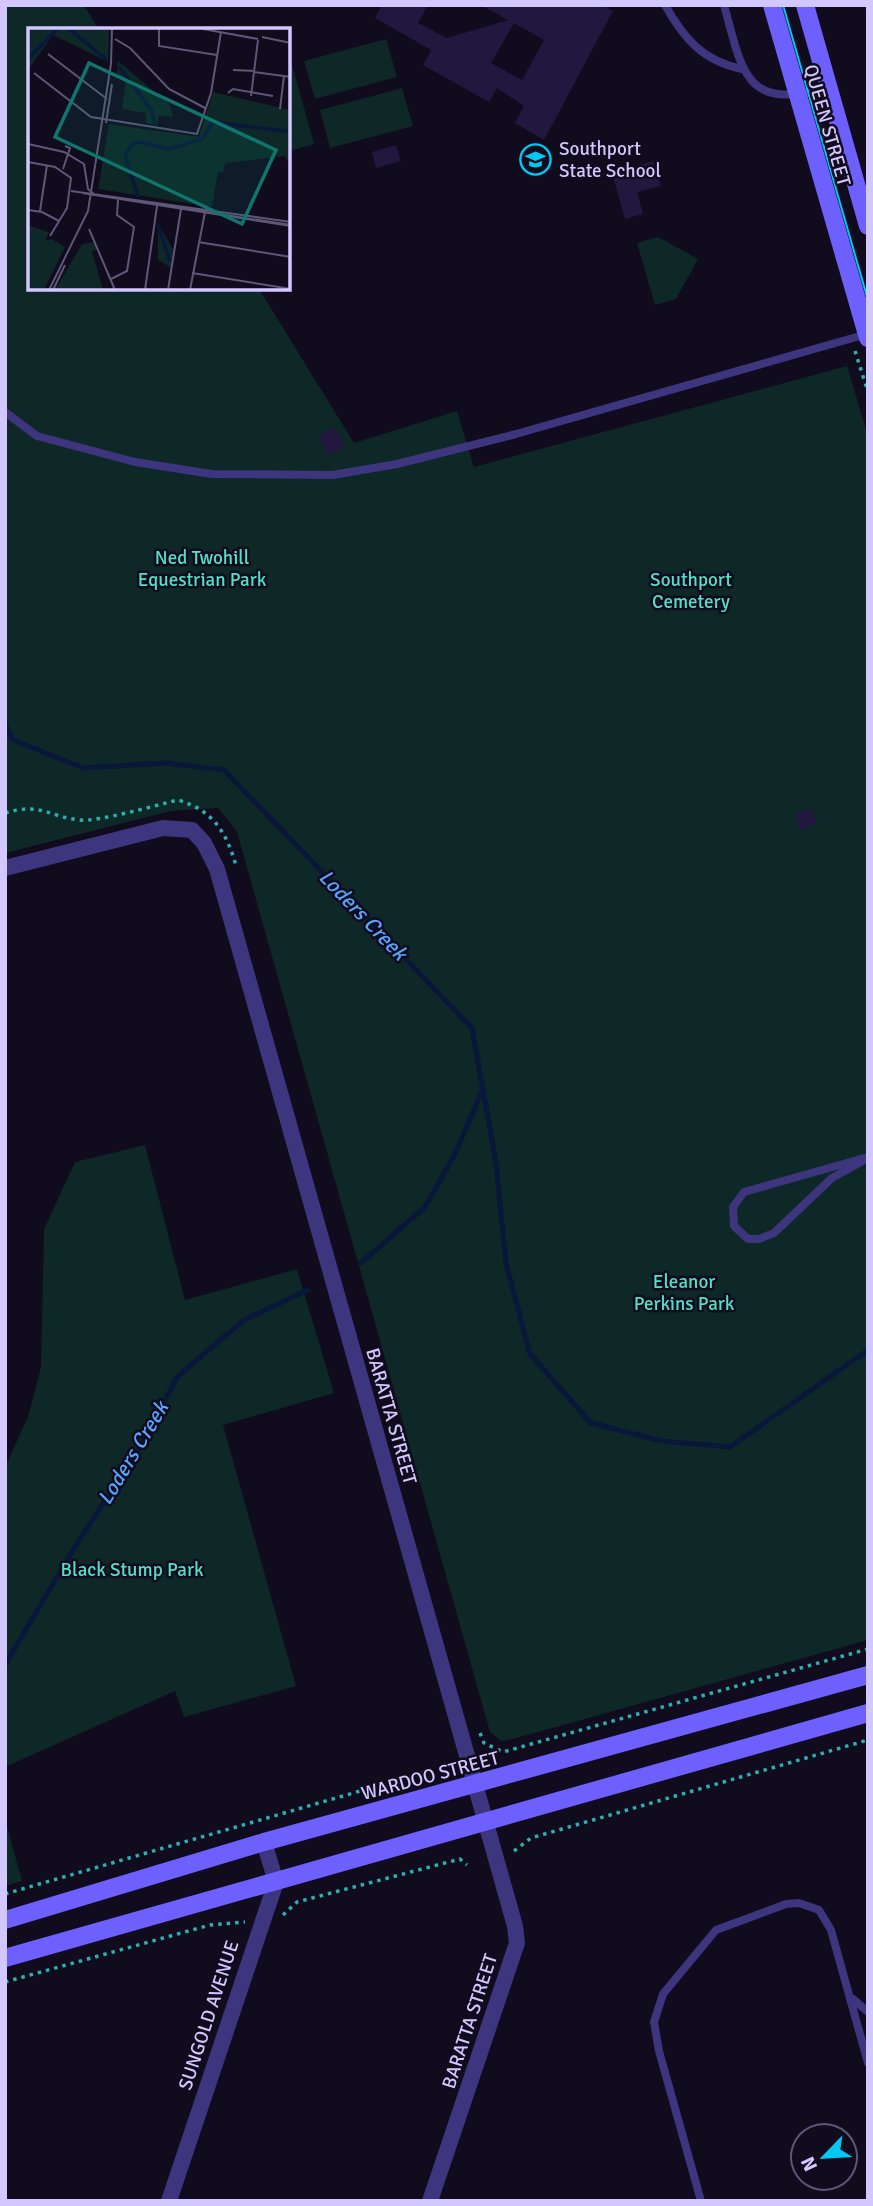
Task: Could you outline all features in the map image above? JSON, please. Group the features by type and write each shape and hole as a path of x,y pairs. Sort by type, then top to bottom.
{"main road":[{"name":"QUEEN STREET","path":"772,5 867,336"},
{"name":"QUEEN STREET","path":"805,5 868,226"},
{"name":"WARDOO STREET","path":"5,1920 264,1842 868,1675"},
{"path":"5,1958 868,1713"}],"street":[{"name":"BARATTA STREET","path":"5,868 163,828 192,830 205,843 217,869 486,1822 517,1943 430,2201"},
{"path":"264,1842 276,1882"},
{"name":"SUNGOLD AVENUE","path":"169,2201 276,1882"}],"lane":[{"path":"665,5 683,37 723,65 742,69"},
{"path":"724,5 747,79 759,88 777,93 828,86"},
{"path":"5,412 37,436 135,461 212,474 333,475 397,464 516,434 867,336"},
{"path":"868,1157 839,1172 767,1237 748,1239 734,1226 733,1207 744,1192 868,1157"},
{"path":"701,2201 655,2033 656,2010 663,1994 722,1925 765,1909 799,1903 819,1910 827,1920 868,2063"},
{"path":"847,1987 856,2004 868,2012"}],"path":[{"path":"5,813 20,808 43,809 82,820 178,800 193,804 210,815 224,832 237,869"},
{"path":"478,1729 484,1743 503,1752 868,1649"},
{"path":"514,1851 531,1838 868,1740"},
{"path":"5,1894 436,1769"},
{"path":"5,1982 210,1925 261,1921 282,1916 297,1902 460,1859 467,1865"}],"green space":[{"path":"5,5 84,5 98,28 28,28 28,290 260,290 354,443 457,411 474,467 847,366 868,436 868,1640 513,1739 501,1741 490,1732 237,832 218,808 171,811 5,853"},
{"path":"386,39 397,77 315,99 304,61"},
{"path":"290,62 314,144 290,151"},
{"path":"402,88 413,126 330,148 320,110"},
{"path":"658,237 698,259 676,299 655,305 637,243"},
{"name":"Black Stump Park","path":"145,1145 185,1300 297,1269 334,1393 223,1425 296,1686 184,1717 175,1691 5,1767 5,1467 28,1417 41,1367 44,1229 75,1162"},
{"path":"5,1819 22,1881 5,1886"}],"building":[{"path":"382,5 428,5 418,23 447,38 508,20 481,5 602,5 613,11 544,140 515,123 524,106 497,88 489,102 423,65 431,50 375,18","holes":["514,23 544,40 522,80 491,63"]},
{"path":"396,145 401,161 376,168 372,152"},
{"path":"653,161 661,186 637,192 643,214 625,219 612,173"},
{"path":"335,427 345,446 329,455 318,436"},
{"path":"812,809 817,824 800,830 796,814"}],"waterway":[{"path":"5,724 13,740 83,768 166,763 224,770 472,1028 496,1163 506,1263 530,1354 591,1423 662,1441 730,1447 868,1350"},
{"name":"Loders Creek","path":"361,1263 425,1207 455,1154 483,1089"},
{"name":"Loders Creek","path":"5,1665 76,1545 143,1443 177,1377 244,1320 308,1290"}],"tram line":[{"path":"783,5 868,300"}],"place":[{"name":"Southport State School","path":"536,159"}],"park label":[{"name":"Ned Twohill Equestrian Park","path":"202,568"},
{"name":"Southport Cemetery","path":"691,590"},
{"name":"Eleanor Perkins Park","path":"684,1292"}]}
